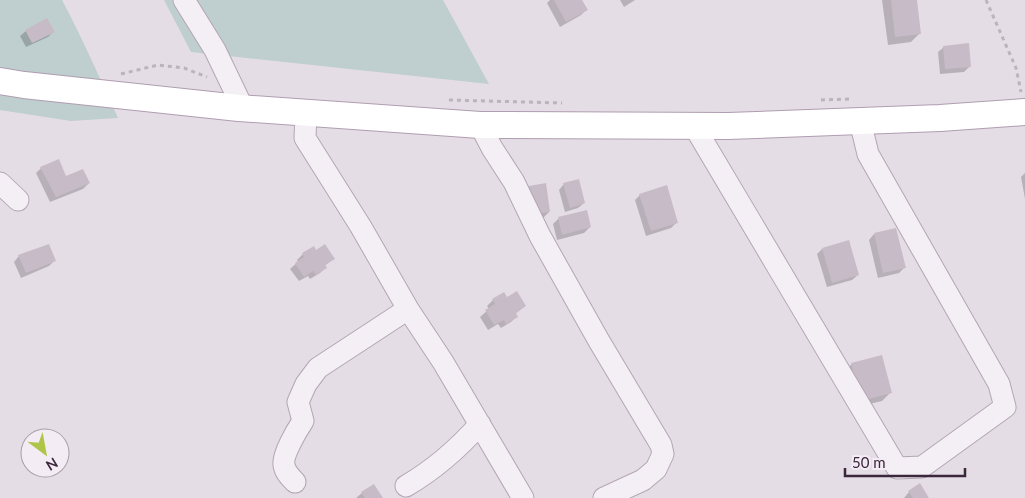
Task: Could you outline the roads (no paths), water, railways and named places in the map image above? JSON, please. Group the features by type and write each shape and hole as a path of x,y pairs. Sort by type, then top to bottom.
{"main road":[{"path":"0,80 24,85 239,108 480,125 694,126 856,110 940,118 1024,106"}],"lane":[{"path":"184,0 215,50 239,100 239,108"},
{"path":"694,126 897,468 922,466 1004,407 999,384 868,154 856,110"},
{"path":"306,113 305,138 361,227 408,309 443,362 523,498"},
{"path":"480,125 514,182 540,236 660,445 663,454 656,469 643,480 604,498"},
{"path":"0,183 18,200"},
{"path":"295,482 286,472 283,463 293,438 303,421 298,402 306,384 318,368 408,309"},
{"path":"406,486 432,471 460,446 480,424"}]}
